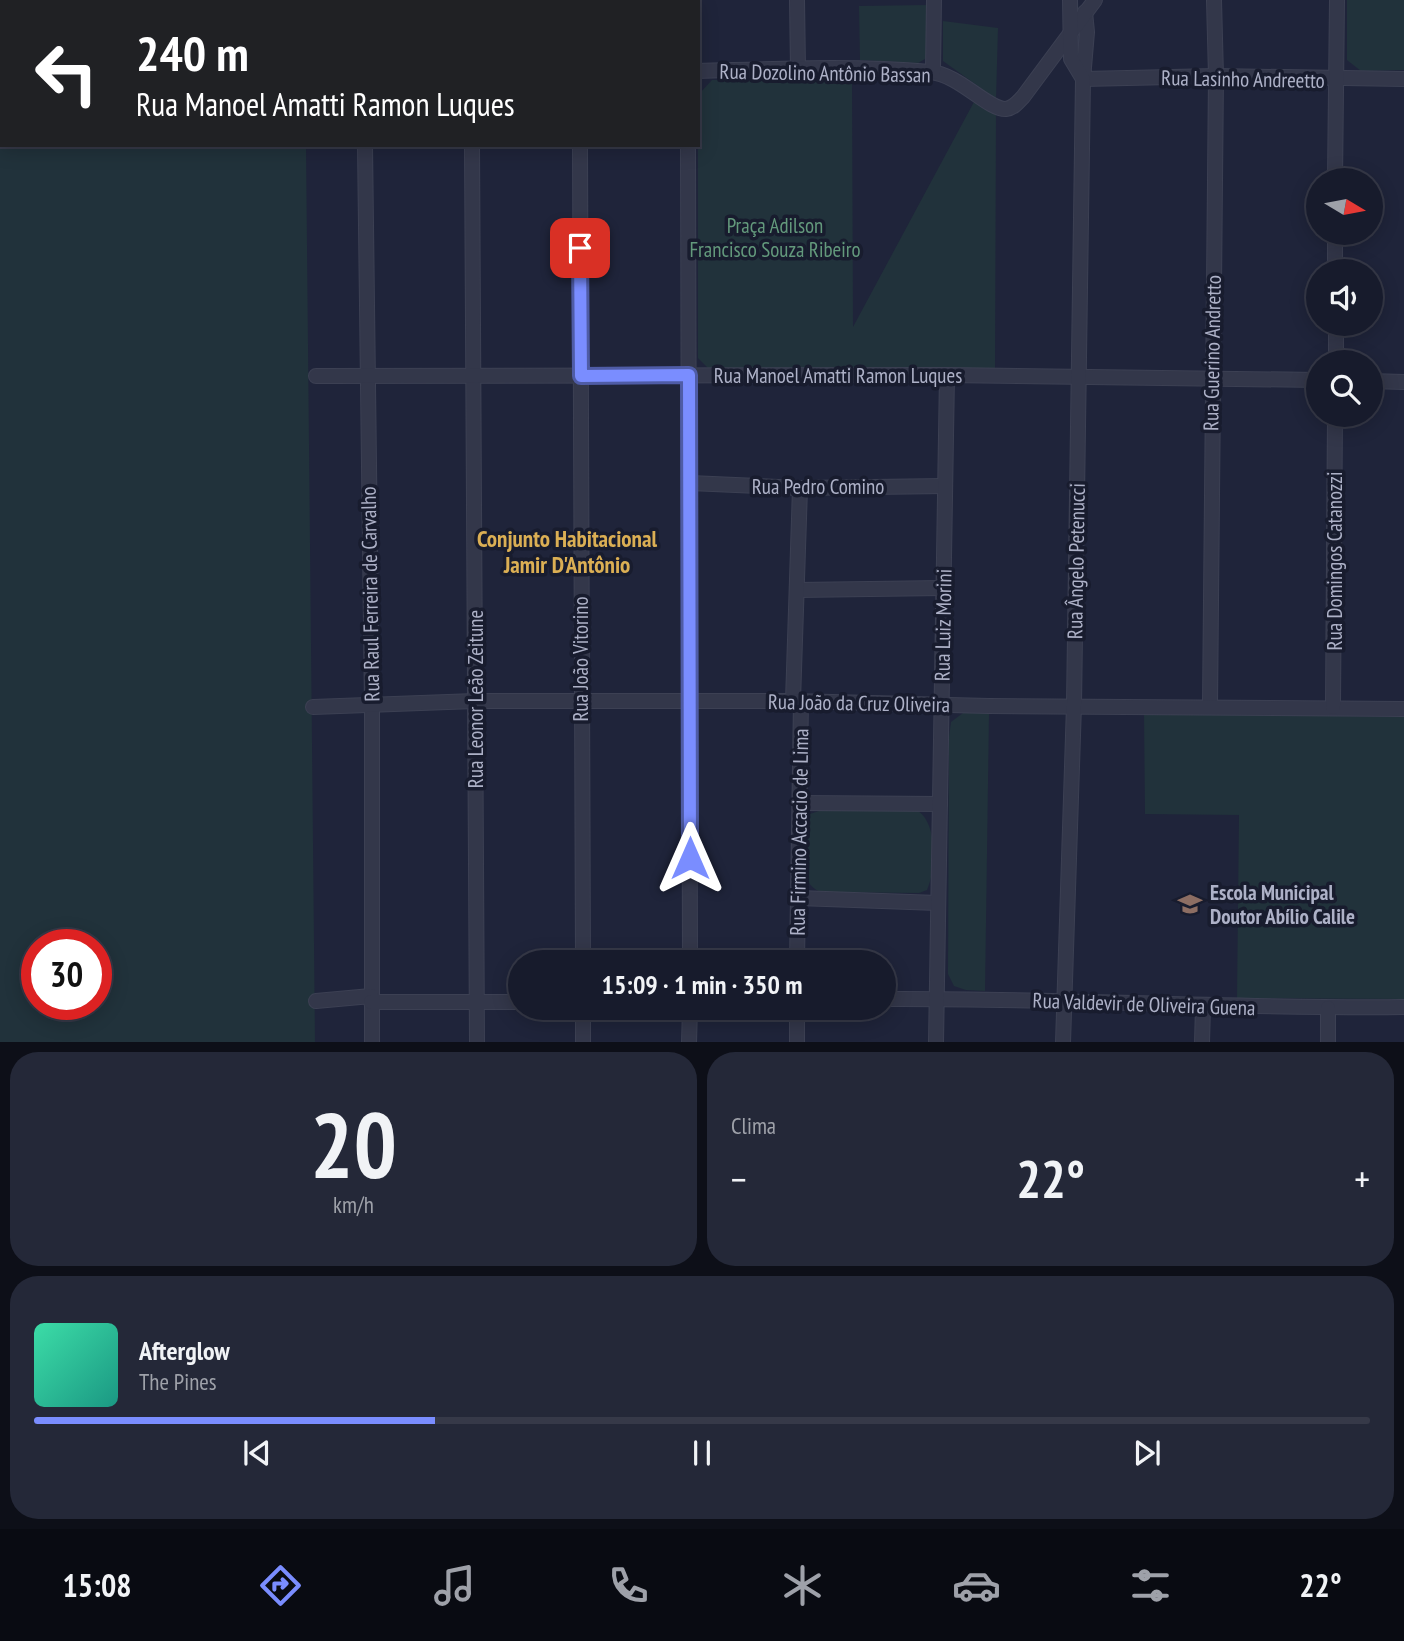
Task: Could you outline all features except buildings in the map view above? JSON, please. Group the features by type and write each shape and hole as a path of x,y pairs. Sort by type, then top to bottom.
{"street":[{"path":"797,0 798,69"},
{"path":"933,72 934,0"},
{"name":"Rua Ângelo Petenucci","path":"1070,0 1072,59 1083,79"},
{"path":"1070,31 1095,0"},
{"name":"Rua Guerino Andretto","path":"1210,706 1211,379 1216,76 1214,0"},
{"path":"1335,168 1337,0"},
{"name":"Rua Ângelo Petenucci","path":"1063,1042 1074,705 1083,79 1087,32 1085,12"},
{"name":"Rua Dozolino Antônio Bassan","path":"700,71 798,69 933,72 956,78 996,107 1007,109 1015,106 1023,97 1070,31"},
{"name":"Rua Lasinho Andreetto","path":"1083,79 1216,76 1335,80 1404,79"},
{"name":"Rua Raul Ferreira de Carvalho","path":"365,147 372,705 372,1042"},
{"name":"Rua Leonor Leão Zeitune","path":"472,147 477,1042"},
{"name":"Rua João Vitorino","path":"580,147 583,950"},
{"path":"688,147 690,950"},
{"name":"Rua Manoel Amatti Ramon Luques","path":"316,376 947,375 1306,380"},
{"name":"Rua Luiz Morini","path":"936,1042 947,375"},
{"path":"1383,382 1404,382"},
{"name":"Rua Domingos Catanozzi","path":"1333,707 1335,427"},
{"name":"Rua Pedro Comino","path":"690,483 800,488 945,486"},
{"name":"Rua Firmino Accacio de Lima","path":"797,950 797,590 800,488"},
{"path":"797,590 943,588"},
{"name":"Rua João da Cruz Oliveira","path":"313,707 475,701 797,701 941,705 1404,709"},
{"path":"799,803 940,804"},
{"path":"798,898 938,903"},
{"path":"316,1001 371,999 508,1002"},
{"name":"Rua Valdevir de Oliveira Guena","path":"896,999 1064,1001 1203,1007 1404,1007"},
{"path":"1202,1042 1203,1007"},
{"path":"1328,1008 1328,1042"},
{"path":"583,1020 583,1042"},
{"path":"689,1042 690,1020"},
{"path":"797,1020 797,1042"}],"green space":[{"path":"1347,0 1404,0 1404,70 1361,71 1347,60"},
{"path":"928,5 928,53 925,59 918,63 860,60 859,6"},
{"path":"943,21 998,28 996,99 943,61"},
{"name":"Praça Adilson Francisco Souza Ribeiro","path":"852,79 853,327 975,100 996,115 995,370 708,368 698,358 700,93 712,80"},
{"path":"0,147 306,147 315,1042 0,1042"},
{"path":"963,713 989,713 985,991 954,986 948,974 949,737 951,722"},
{"path":"1144,713 1404,717 1404,999 1237,998 1239,815 1145,814"},
{"path":"825,809 918,811 924,817 932,836 932,871 927,890 919,893 821,892 813,887 808,881 804,862 807,823 810,814"}],"place":[{"name":"Escola Municipal Doutor Abílio Calile","path":"1190,904"}],"district":[{"name":"Conjunto Habitacional Jamir D'Antônio","path":"567,551"}],"route":[{"path":"580,248 581,376 689,375 690,858"}]}
